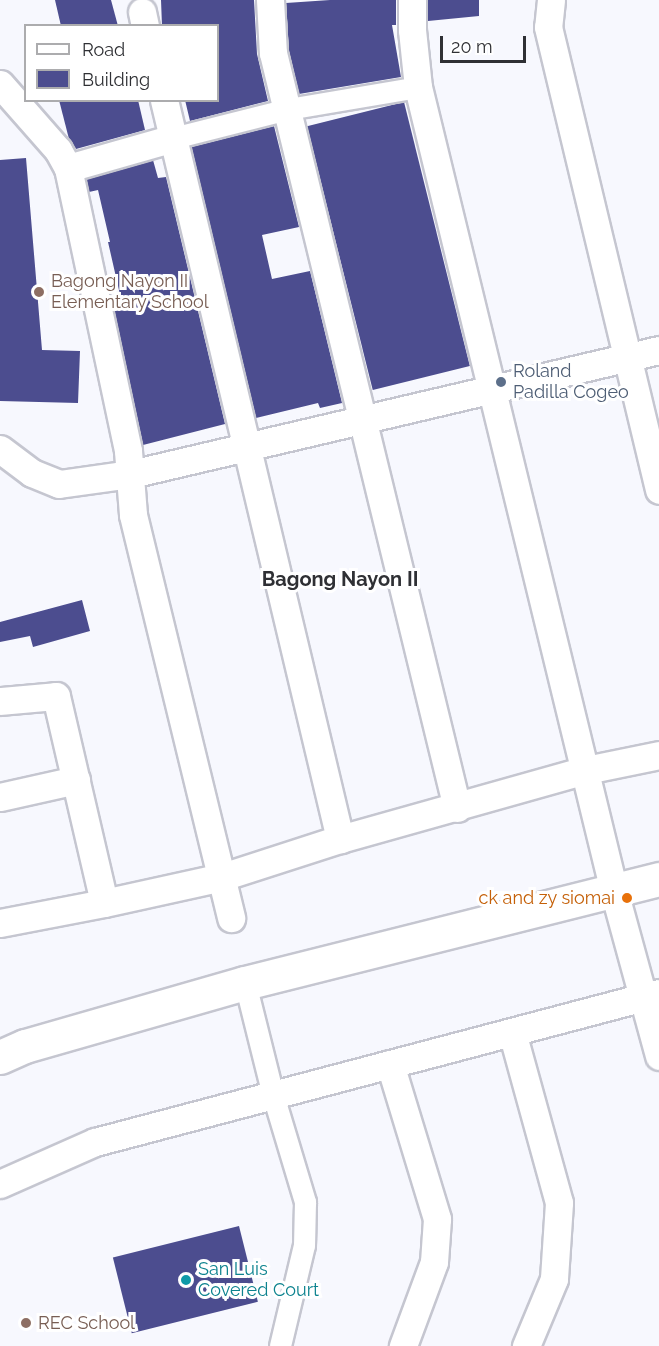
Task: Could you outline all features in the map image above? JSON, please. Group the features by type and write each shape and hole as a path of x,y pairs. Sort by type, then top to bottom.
{"street":[{"path":"270,0 273,53 457,808"},
{"path":"412,0 412,30 418,87 614,891 651,995 659,1056"},
{"path":"551,0 548,27 659,490"},
{"path":"0,84 58,150 68,168 131,474 133,515 231,918"},
{"path":"68,168 288,109 418,87"},
{"path":"164,102 245,449 340,839"},
{"path":"0,449 32,473 59,484 131,474 659,350"},
{"path":"0,701 56,696 104,903"},
{"path":"0,923 222,877 340,839 586,770 659,755"},
{"path":"0,797 76,780"},
{"path":"0,1057 25,1046 245,983 659,879"},
{"path":"245,983 273,1095 305,1202 304,1245 280,1346"},
{"path":"0,1184 95,1142 651,995"},
{"path":"512,1032 559,1203 554,1279 526,1346"},
{"path":"390,1064 438,1219 434,1262 403,1346"}],"building":[{"path":"55,0 111,0 117,24 61,24"},
{"path":"161,0 254,0 257,54 268,101 190,121 185,102 219,102 219,24 162,24"},
{"path":"396,0 396,25 392,25 401,77 299,94 289,51 286,3"},
{"path":"428,0 479,0 479,16 428,21"},
{"path":"60,102 138,102 145,130 76,149 69,139"},
{"path":"404,102 470,366 373,390 307,126"},
{"path":"274,126 299,227 262,235 272,279 310,271 342,403 320,408 318,403 256,418 191,147"},
{"path":"26,158 42,350 80,351 78,403 0,401 0,160"},
{"path":"153,160 158,178 166,177 225,424 143,445 112,301 121,299 108,242 110,242 98,190 89,192 86,179"},
{"path":"82,600 90,631 33,647 30,636 0,642 0,622"},
{"name":"San Luis Covered Court","path":"239,1226 258,1302 132,1333 113,1257"}],"place":[{"name":"Bagong Nayon II Elementary School","path":"39,292"},
{"name":"Roland Padilla Cogeo","path":"501,382"},
{"name":"ck and zy siomai","path":"627,898"},
{"name":"San Luis Covered Court","path":"186,1280"},
{"name":"REC School","path":"26,1323"}],"district":[{"name":"Bagong Nayon II","path":"340,579"}]}
